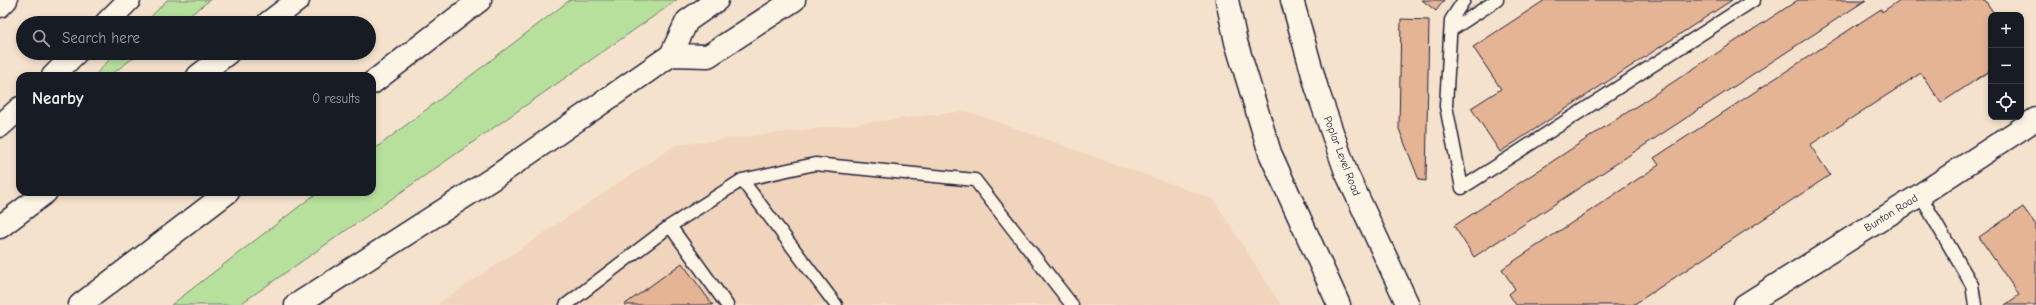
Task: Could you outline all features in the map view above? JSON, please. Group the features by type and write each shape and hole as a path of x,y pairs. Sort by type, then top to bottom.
{"main road":[{"path":"0,6 6,0"},
{"path":"113,16 130,0"},
{"path":"277,16 298,0"},
{"path":"376,80 480,0"},
{"path":"296,305 492,179 671,55 687,21 717,0"},
{"path":"671,55 708,56 794,0"},
{"path":"1227,0 1236,42 1270,153 1339,305"},
{"name":"Poplar Level Road","path":"1292,0 1317,89 1346,172 1408,305"},
{"path":"57,72 69,60"},
{"path":"203,72 219,60"},
{"path":"0,126 16,112"},
{"name":"Bunton Road","path":"1745,305 2035,122"},
{"path":"0,227 41,196"},
{"path":"80,305 223,196"}],"lane":[{"path":"1464,0 1451,20 1446,106 1462,188 1754,0"},
{"path":"1451,30 1497,0"},
{"path":"566,305 670,226 742,180 815,164 975,180 1072,305"},
{"path":"742,180 836,305"},
{"path":"1920,195 1972,285 1975,305"},
{"path":"670,226 727,305"}],"shaded area":[{"path":"966,111 1213,199 1281,305 436,305 676,145"}],"green space":[{"path":"167,0 210,0 189,16 152,16"},
{"path":"570,0 677,0 239,305 171,305 313,196 376,196 376,148"},
{"path":"109,60 131,60 114,72 98,72"}],"building":[{"path":"1422,0 1444,0 1436,11"},
{"path":"1545,0 1732,0 1500,152 1471,108 1501,89 1473,47"},
{"path":"1798,0 1866,0 1474,257 1454,226"},
{"path":"1900,0 1985,0 1993,12 1988,12 1988,72 1941,103 1921,73 1810,145 1830,175 1633,305 1516,305 1509,294 1515,289 1502,269 1659,165 1654,158 1881,9 1882,12"},
{"path":"1401,19 1429,20 1426,181 1419,180 1399,129"},
{"path":"2023,207 2036,225 2036,305 2005,305 2019,295 1979,237"},
{"path":"682,263 713,305 624,305"}]}
